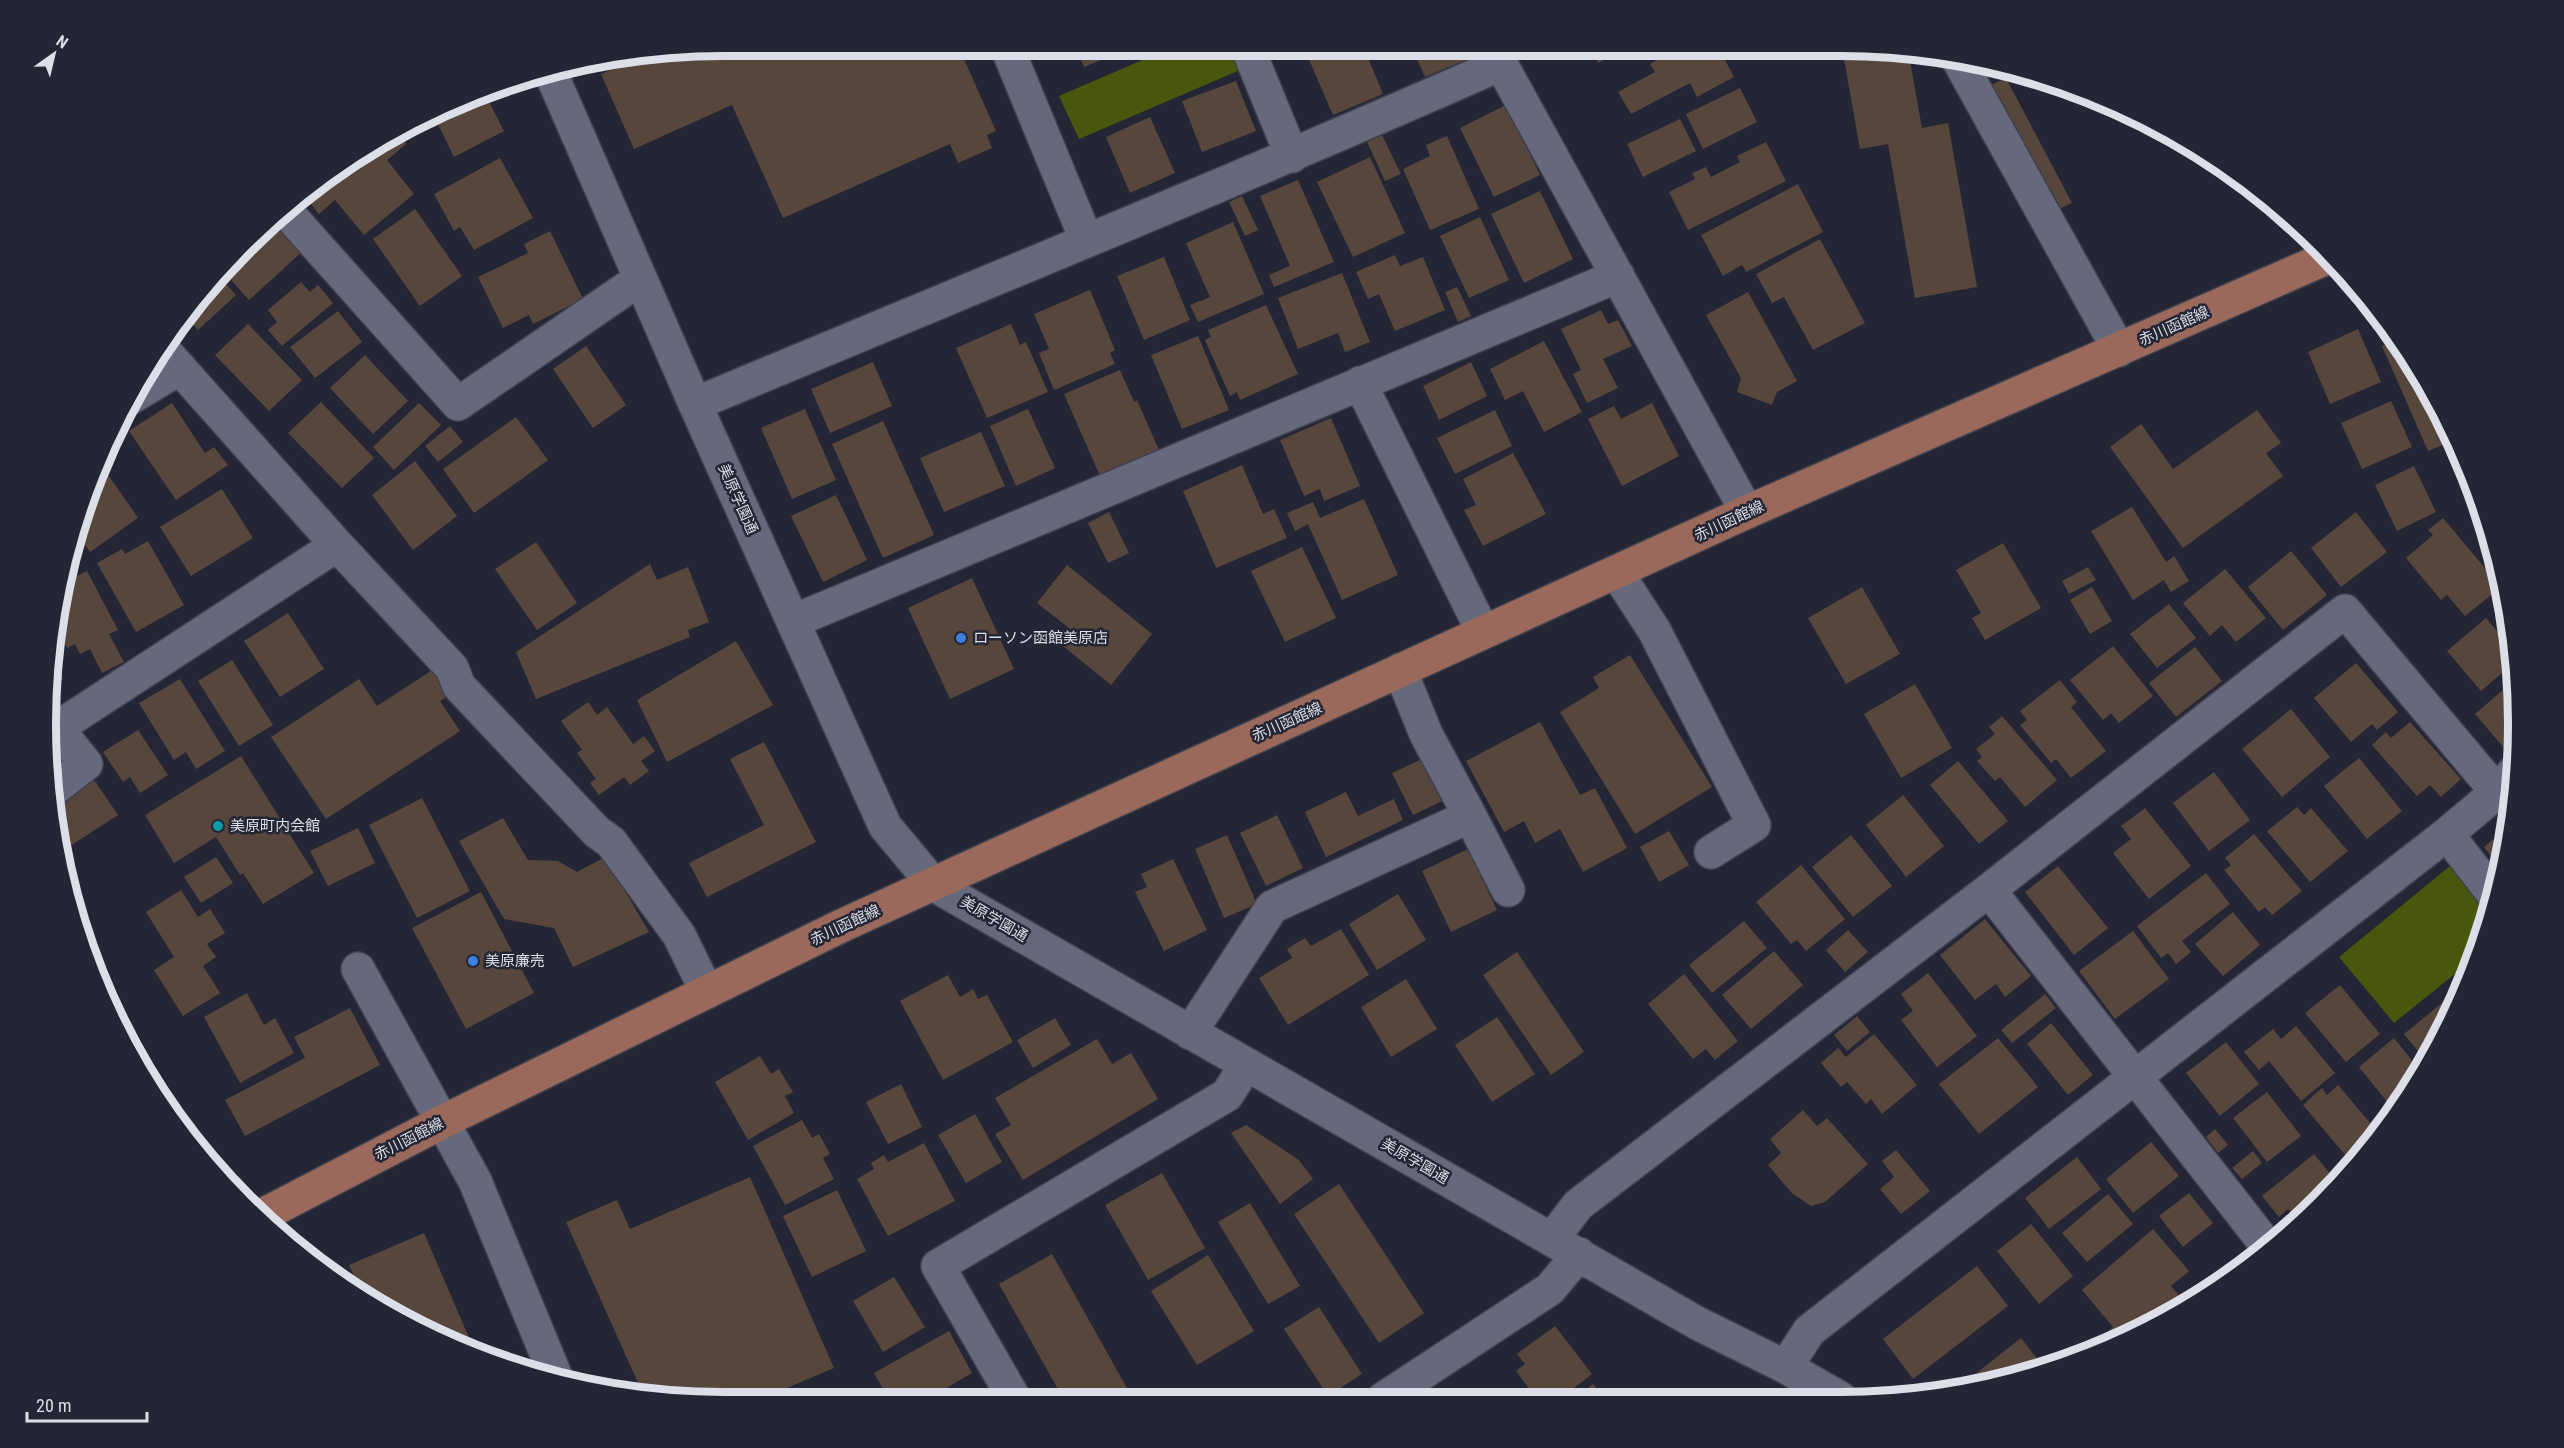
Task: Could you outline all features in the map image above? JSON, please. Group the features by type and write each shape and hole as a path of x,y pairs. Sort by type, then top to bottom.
{"main road":[{"name":"赤川函館線","path":"268,1213 442,1122 841,926 1747,512 2322,260"}],"street":[{"path":"1010,55 1086,239"},
{"path":"1250,55 1292,156"},
{"path":"695,404 1086,239 1292,156 1498,56 1747,512"},
{"path":"1962,67 2118,350"},
{"name":"美原学園通","path":"553,78 695,404 885,826 934,885 1697,1323 1786,1367 1831,1393"},
{"path":"290,216 458,404 640,279"},
{"path":"794,621 1618,276"},
{"path":"158,370 170,357 337,545 452,668 459,686 597,832 611,842 679,935 707,992"},
{"path":"1360,383 1483,632"},
{"path":"59,785 86,764 57,728 337,545"},
{"path":"1617,573 1654,630 1754,825 1711,852"},
{"path":"1401,1393 1550,1289 1578,1205 1989,890 2345,611 2506,782"},
{"path":"1400,670 1426,734 1508,890"},
{"path":"1786,1367 1809,1331 2447,834 2506,782"},
{"path":"1190,1032 1272,908 1470,816"},
{"path":"2447,834 2488,887"},
{"path":"1989,890 2263,1241"},
{"path":"358,969 475,1181 553,1371"},
{"path":"1011,1393 938,1266 1227,1095 1246,1065"}],"green space":[{"path":"1154,55 1234,55 1240,70 1079,139 1059,96"},
{"path":"2450,866 2483,907 2462,968 2394,1023 2339,957"}],"building":[{"path":"962,55 996,131 987,135 992,148 958,163 950,144 783,218 732,105 634,149 601,74 627,63 680,57"},
{"path":"1079,55 1112,55 1084,67"},
{"path":"1307,55 1367,55 1383,94 1333,115"},
{"path":"1415,55 1477,55 1425,77"},
{"path":"1594,55 1614,55 1598,63"},
{"path":"1666,55 1722,55 1734,77 1697,97 1690,83 1631,114 1618,92 1655,72 1650,64"},
{"path":"1843,55 1910,59 1922,128 1948,123 1977,287 1915,298 1888,144 1860,149"},
{"path":"1985,72 1997,74 1988,78"},
{"path":"2006,78 2072,203 2057,210 1991,85"},
{"path":"1236,81 1256,131 1202,152 1182,101"},
{"path":"1740,88 1757,122 1703,149 1686,114"},
{"path":"488,99 504,131 454,157 436,120"},
{"path":"1506,105 1540,175 1494,197 1460,128"},
{"path":"1150,117 1175,173 1130,193 1106,137"},
{"path":"1680,119 1696,151 1643,177 1627,144"},
{"path":"1382,135 1401,174 1385,181 1367,142"},
{"path":"1447,136 1479,209 1430,230 1403,169 1430,156 1426,145"},
{"path":"403,138 406,144 387,160 414,194 364,235 335,200 319,214 308,201 353,168"},
{"path":"1766,142 1786,181 1688,230 1669,192 1695,179 1692,173 1706,167 1711,177 1740,162 1737,156"},
{"path":"1370,157 1405,233 1353,257 1317,182"},
{"path":"500,158 533,218 474,250 460,227 454,231 434,194"},
{"path":"1298,180 1334,262 1274,287 1269,275 1290,266 1260,196"},
{"path":"1798,184 1823,232 1746,272 1742,265 1723,276 1701,235"},
{"path":"1540,191 1573,259 1524,283 1491,214"},
{"path":"1242,196 1258,230 1245,236 1229,202"},
{"path":"415,209 462,276 420,306 373,239"},
{"path":"1480,217 1509,280 1469,298 1440,236"},
{"path":"1233,222 1264,294 1198,322 1190,305 1210,297 1186,243"},
{"path":"279,225 303,251 249,300 227,276"},
{"path":"550,231 583,299 533,324 529,315 503,328 478,277 528,253 524,244"},
{"path":"1820,239 1865,323 1813,350 1784,297 1772,303 1756,274"},
{"path":"1395,255 1400,266 1423,257 1445,310 1395,331 1379,294 1368,299 1356,272"},
{"path":"1164,257 1190,320 1144,340 1117,276"},
{"path":"1342,273 1370,342 1345,352 1338,333 1298,349 1278,298"},
{"path":"223,281 236,295 198,330 190,322"},
{"path":"301,282 310,292 318,285 333,303 282,346 268,330 277,322 268,310"},
{"path":"1457,287 1471,316 1458,322 1445,292"},
{"path":"1090,290 1115,350 1110,353 1115,364 1054,390 1039,353 1049,349 1034,314"},
{"path":"1748,292 1797,381 1777,392 1772,405 1737,392 1741,378 1706,315"},
{"path":"1266,305 1298,374 1240,400 1237,392 1230,396 1205,340 1211,337 1208,330"},
{"path":"1601,310 1608,324 1618,320 1632,346 1603,359 1618,388 1587,403 1573,374 1581,370 1561,329"},
{"path":"338,311 362,342 315,378 290,347"},
{"path":"248,324 302,380 269,411 215,355"},
{"path":"1011,324 1020,345 1026,342 1048,392 987,418 956,348"},
{"path":"2358,329 2381,382 2330,404 2308,352"},
{"path":"1198,336 1229,410 1182,429 1151,355"},
{"path":"1544,341 1582,412 1544,432 1523,391 1505,400 1490,369"},
{"path":"2389,343 2396,353 2419,390 2447,443 2428,451 2382,346"},
{"path":"586,346 626,405 593,428 553,369"},
{"path":"365,355 408,401 373,434 330,388"},
{"path":"873,362 892,406 830,433 811,389"},
{"path":"1471,362 1487,396 1439,420 1423,386"},
{"path":"1120,370 1134,402 1137,400 1159,450 1100,476 1064,394"},
{"path":"2391,401 2412,447 2362,469 2341,423"},
{"path":"321,402 374,458 342,488 288,433"},
{"path":"172,403 205,453 214,447 228,465 176,500 129,431"},
{"path":"419,403 441,425 394,470 373,447"},
{"path":"1652,403 1679,456 1622,486 1588,419 1614,406 1621,419"},
{"path":"805,409 836,480 792,499 761,428"},
{"path":"1028,409 1055,468 1016,486 990,426"},
{"path":"1495,410 1512,446 1455,474 1437,438"},
{"path":"2257,410 2281,443 2266,453 2283,476 2183,548 2110,447 2141,424 2173,469"},
{"path":"516,417 548,460 474,513 443,469"},
{"path":"1331,418 1360,486 1324,501 1320,489 1304,496 1280,440"},
{"path":"883,421 934,535 883,558 832,444"},
{"path":"450,426 463,442 438,462 425,446"},
{"path":"981,432 1005,486 944,512 920,458"},
{"path":"1513,453 1546,514 1483,546 1464,510 1476,505 1463,479"},
{"path":"415,461 457,516 413,550 372,495"},
{"path":"1242,465 1263,514 1274,509 1287,538 1216,568 1183,491"},
{"path":"2414,466 2436,512 2397,531 2375,485"},
{"path":"105,470 138,518 90,552 82,540"},
{"path":"222,489 253,538 191,576 160,527"},
{"path":"836,495 867,560 823,582 791,516"},
{"path":"1364,499 1398,575 1342,600 1308,524 1295,531 1287,513 1313,502 1320,518"},
{"path":"2132,507 2166,562 2174,556 2189,581 2171,592 2164,580 2133,600 2091,531"},
{"path":"1109,512 1129,553 1108,563 1088,523"},
{"path":"2356,512 2387,552 2341,587 2311,548"},
{"path":"2443,518 2492,576 2495,591 2465,616 2447,595 2441,600 2406,558 2433,535 2428,530"},
{"path":"148,541 184,605 136,632 97,563 122,549 125,554"},
{"path":"536,542 577,603 537,630 495,569"},
{"path":"2003,543 2041,608 1985,640 1972,618 1981,613 1956,570"},
{"path":"1302,547 1336,618 1285,642 1251,571"},
{"path":"2291,551 2327,595 2283,630 2248,587"},
{"path":"650,564 657,580 688,567 709,622 688,630 690,637 536,699 516,652"},
{"path":"1067,565 1152,634 1111,685 1063,646 1074,632 1037,603"},
{"path":"2088,567 2096,580 2069,594 2062,581"},
{"path":"2225,569 2266,618 2236,642 2222,625 2210,636 2183,603"},
{"path":"87,571 118,630 109,634 124,662 102,673 90,649 80,654 75,644 67,648 61,637 72,579"},
{"name":"ローソン函館美原店","path":"972,578 1014,669 950,699 908,608"},
{"path":"1862,587 1900,654 1846,684 1808,618"},
{"path":"2092,587 2112,621 2090,634 2070,600"},
{"path":"2169,604 2196,638 2157,668 2130,634"},
{"path":"288,613 324,669 280,697 244,641"},
{"path":"2486,618 2503,638 2506,670 2481,691 2447,651"},
{"path":"736,641 773,705 667,762 637,700"},
{"path":"2113,646 2153,696 2119,723 2111,713 2103,720 2070,680"},
{"path":"2195,647 2222,681 2176,717 2149,683"},
{"path":"1630,655 1712,787 1635,834 1560,712 1599,688 1593,677"},
{"path":"232,660 273,725 239,746 198,681"},
{"path":"2356,663 2398,712 2377,730 2372,724 2351,742 2314,698"},
{"path":"437,667 454,692 440,701 460,731 326,819 271,737 359,679 377,706"},
{"path":"58,671 63,679 57,682"},
{"path":"180,679 225,751 196,769 186,752 174,760 139,703"},
{"path":"2060,680 2077,702 2071,707 2106,751 2071,778 2056,759 2051,763 2020,725 2027,720 2020,711"},
{"path":"1915,684 1952,748 1901,778 1864,714"},
{"path":"2507,686 2507,752 2475,714"},
{"path":"588,702 597,715 607,707 633,744 644,736 655,751 641,761 649,771 630,785 624,777 599,795 590,783 596,779 577,753 582,750 561,721"},
{"path":"2291,709 2330,757 2282,797 2242,749"},
{"path":"2002,716 2057,780 2025,807 2000,777 1995,781 1977,761 1982,757 1976,749 1995,734 1989,727"},
{"path":"1540,722 1580,795 1595,788 1627,848 1583,872 1560,829 1535,843 1524,821 1504,832 1466,761"},
{"path":"2410,722 2461,779 2441,797 2430,785 2417,796 2372,745 2386,732 2391,738"},
{"path":"138,730 168,775 140,793 130,777 123,782 103,752"},
{"path":"764,742 816,842 707,897 689,863 764,825 730,759"},
{"name":"美原町内会館","path":"241,756 314,873 263,904 243,873 240,875 216,837 174,863 145,815"},
{"path":"2359,758 2402,811 2367,839 2324,786"},
{"path":"1422,759 1442,801 1413,815 1392,773"},
{"path":"1958,761 2008,821 1979,844 1930,785"},
{"path":"2214,772 2250,820 2209,851 2173,803"},
{"path":"94,780 118,815 67,848 60,802"},
{"path":"1346,792 1358,816 1394,799 1403,820 1326,857 1305,812"},
{"path":"1903,795 1944,846 1906,877 1866,825"},
{"path":"422,798 470,891 417,918 369,825"},
{"path":"2297,807 2304,815 2311,808 2348,851 2310,882 2267,831"},
{"path":"2145,808 2191,866 2149,899 2113,853 2131,839 2121,826"},
{"path":"1277,815 1303,868 1266,886 1240,833"},
{"path":"503,818 528,860 558,861 577,872 605,857 649,932 573,967 554,928 504,919 459,841"},
{"path":"358,828 375,863 328,886 310,851"},
{"path":"1669,831 1689,865 1659,882 1640,847"},
{"path":"2254,834 2302,891 2272,915 2265,907 2259,912 2224,870 2231,865 2225,858"},
{"path":"1227,835 1257,904 1224,918 1195,849"},
{"path":"1851,835 1892,886 1853,917 1812,867"},
{"path":"2499,835 2494,861 2484,847"},
{"path":"1468,849 1497,910 1451,932 1422,871"},
{"path":"216,857 233,883 201,903 184,877"},
{"path":"1173,859 1207,930 1164,951 1135,892 1147,887 1141,874"},
{"path":"1801,865 1845,919 1806,951 1797,940 1791,944 1756,902"},
{"path":"2058,866 2108,928 2074,955 2025,892"},
{"path":"2206,873 2230,904 2182,941 2191,952 2176,964 2168,953 2161,958 2137,926"},
{"path":"181,890 198,917 210,909 225,933 207,944 216,957 203,966 220,993 183,1016 154,970 174,957 146,912"},
{"name":"美原廉売","path":"481,892 534,993 466,1029 412,928"},
{"path":"1398,894 1426,940 1377,970 1349,924"},
{"path":"2233,912 2260,945 2223,976 2195,944"},
{"path":"1985,919 2031,976 2005,997 1996,984 1975,1000 1940,955"},
{"path":"1744,921 1767,948 1712,993 1689,965"},
{"path":"1341,929 1369,975 1288,1025 1259,978 1292,958 1287,949 1305,938 1311,946"},
{"path":"1848,930 1868,952 1845,972 1826,950"},
{"path":"2133,931 2169,979 2115,1019 2079,971"},
{"path":"1774,951 1803,985 1751,1029 1722,995"},
{"path":"1517,952 1584,1052 1551,1075 1483,975"},
{"path":"1928,973 1977,1036 1937,1067 1901,1020 1913,1011 1901,994"},
{"path":"1684,974 1738,1041 1715,1060 1706,1049 1693,1059 1648,1004"},
{"path":"948,975 960,997 973,989 978,999 987,995 1013,1042 943,1080 900,1001"},
{"path":"1406,979 1437,1029 1391,1057 1361,1007"},
{"path":"2340,985 2380,1034 2346,1062 2305,1013"},
{"path":"247,993 264,1025 275,1018 294,1053 240,1083 204,1017"},
{"path":"2045,994 2056,1008 2012,1043 2001,1030"},
{"path":"2447,999 2449,1001 2440,1020 2421,1054 2404,1034"},
{"path":"350,1008 380,1065 245,1136 225,1100 305,1058 294,1037"},
{"path":"1857,1016 1870,1032 1847,1051 1834,1035"},
{"path":"1497,1017 1535,1074 1492,1102 1455,1045"},
{"path":"1055,1018 1071,1045 1033,1068 1017,1040"},
{"path":"2051,1023 2093,1075 2068,1095 2027,1044"},
{"path":"2296,1026 2335,1073 2301,1101 2269,1061 2259,1070 2244,1052 2273,1029 2281,1039"},
{"path":"1874,1034 1917,1085 1882,1114 1871,1099 1866,1104 1847,1082 1841,1087 1821,1063 1838,1048 1846,1057"},
{"path":"1998,1038 2038,1087 1979,1134 1939,1084"},
{"path":"2394,1038 2415,1064 2389,1104 2359,1067"},
{"path":"1097,1039 1112,1064 1131,1053 1158,1099 1023,1180 995,1134 1011,1125 995,1098"},
{"path":"2226,1042 2259,1084 2220,1116 2186,1073"},
{"path":"760,1056 771,1074 779,1069 793,1092 785,1096 794,1113 748,1140 715,1082"},
{"path":"901,1084 922,1127 888,1144 866,1102"},
{"path":"2338,1085 2373,1127 2348,1158 2303,1105 2322,1088 2327,1095"},
{"path":"2267,1092 2301,1136 2267,1162 2233,1118"},
{"path":"1803,1110 1817,1126 1827,1118 1868,1164 1825,1202 1811,1206 1792,1193 1768,1165 1781,1153 1770,1139"},
{"path":"975,1114 1002,1162 966,1183 938,1135"},
{"path":"802,1120 812,1138 819,1134 830,1154 823,1158 834,1179 785,1205 753,1146"},
{"path":"1246,1125 1299,1160 1313,1179 1280,1204 1231,1133"},
{"path":"2215,1129 2228,1145 2218,1153 2206,1137"},
{"path":"2151,1142 2179,1176 2133,1213 2106,1179"},
{"path":"924,1143 955,1201 888,1236 857,1179 874,1169 871,1163 884,1155 888,1162"},
{"path":"1896,1150 1930,1191 1901,1214 1880,1189 1894,1177 1882,1161"},
{"path":"2253,1151 2262,1163 2242,1179 2232,1168"},
{"path":"2314,1154 2332,1176 2294,1215 2288,1209 2279,1217 2262,1196"},
{"path":"2077,1157 2101,1189 2049,1229 2025,1198"},
{"path":"1162,1173 1205,1248 1148,1280 1105,1205"},
{"path":"750,1177 834,1368 775,1393 724,1393 640,1387 566,1222 617,1200 630,1229"},
{"path":"1339,1184 1424,1313 1379,1343 1294,1214"},
{"path":"837,1190 866,1251 812,1277 783,1216"},
{"path":"2189,1193 2213,1223 2183,1247 2159,1216"},
{"path":"2108,1194 2133,1224 2087,1262 2062,1233"},
{"path":"1250,1203 1300,1286 1268,1304 1218,1222"},
{"path":"2031,1224 2073,1276 2039,1304 1997,1251"},
{"path":"2153,1229 2189,1271 2171,1286 2182,1298 2136,1324 2094,1343 2113,1327 2082,1290"},
{"path":"424,1233 471,1343 428,1324 357,1282 349,1265"},
{"path":"1052,1254 1128,1390 1122,1393 1060,1393 999,1284"},
{"path":"1208,1255 1254,1331 1197,1365 1151,1291"},
{"path":"1977,1266 2008,1306 1913,1379 1883,1339"},
{"path":"894,1277 925,1327 883,1352 853,1301"},
{"path":"1319,1307 1362,1374 1333,1393 1326,1393 1284,1329"},
{"path":"1555,1326 1592,1374 1568,1393 1532,1393 1516,1371 1525,1364 1517,1354"},
{"path":"949,1331 972,1373 938,1393 885,1393 874,1373"},
{"path":"2021,1338 2040,1362 1976,1378 1974,1375"},
{"path":"1593,1384 1601,1393 1581,1393"}],"place":[{"name":"ローソン函館美原店","path":"961,638"},
{"name":"美原町内会館","path":"218,826"},
{"name":"美原廉売","path":"473,961"}]}
